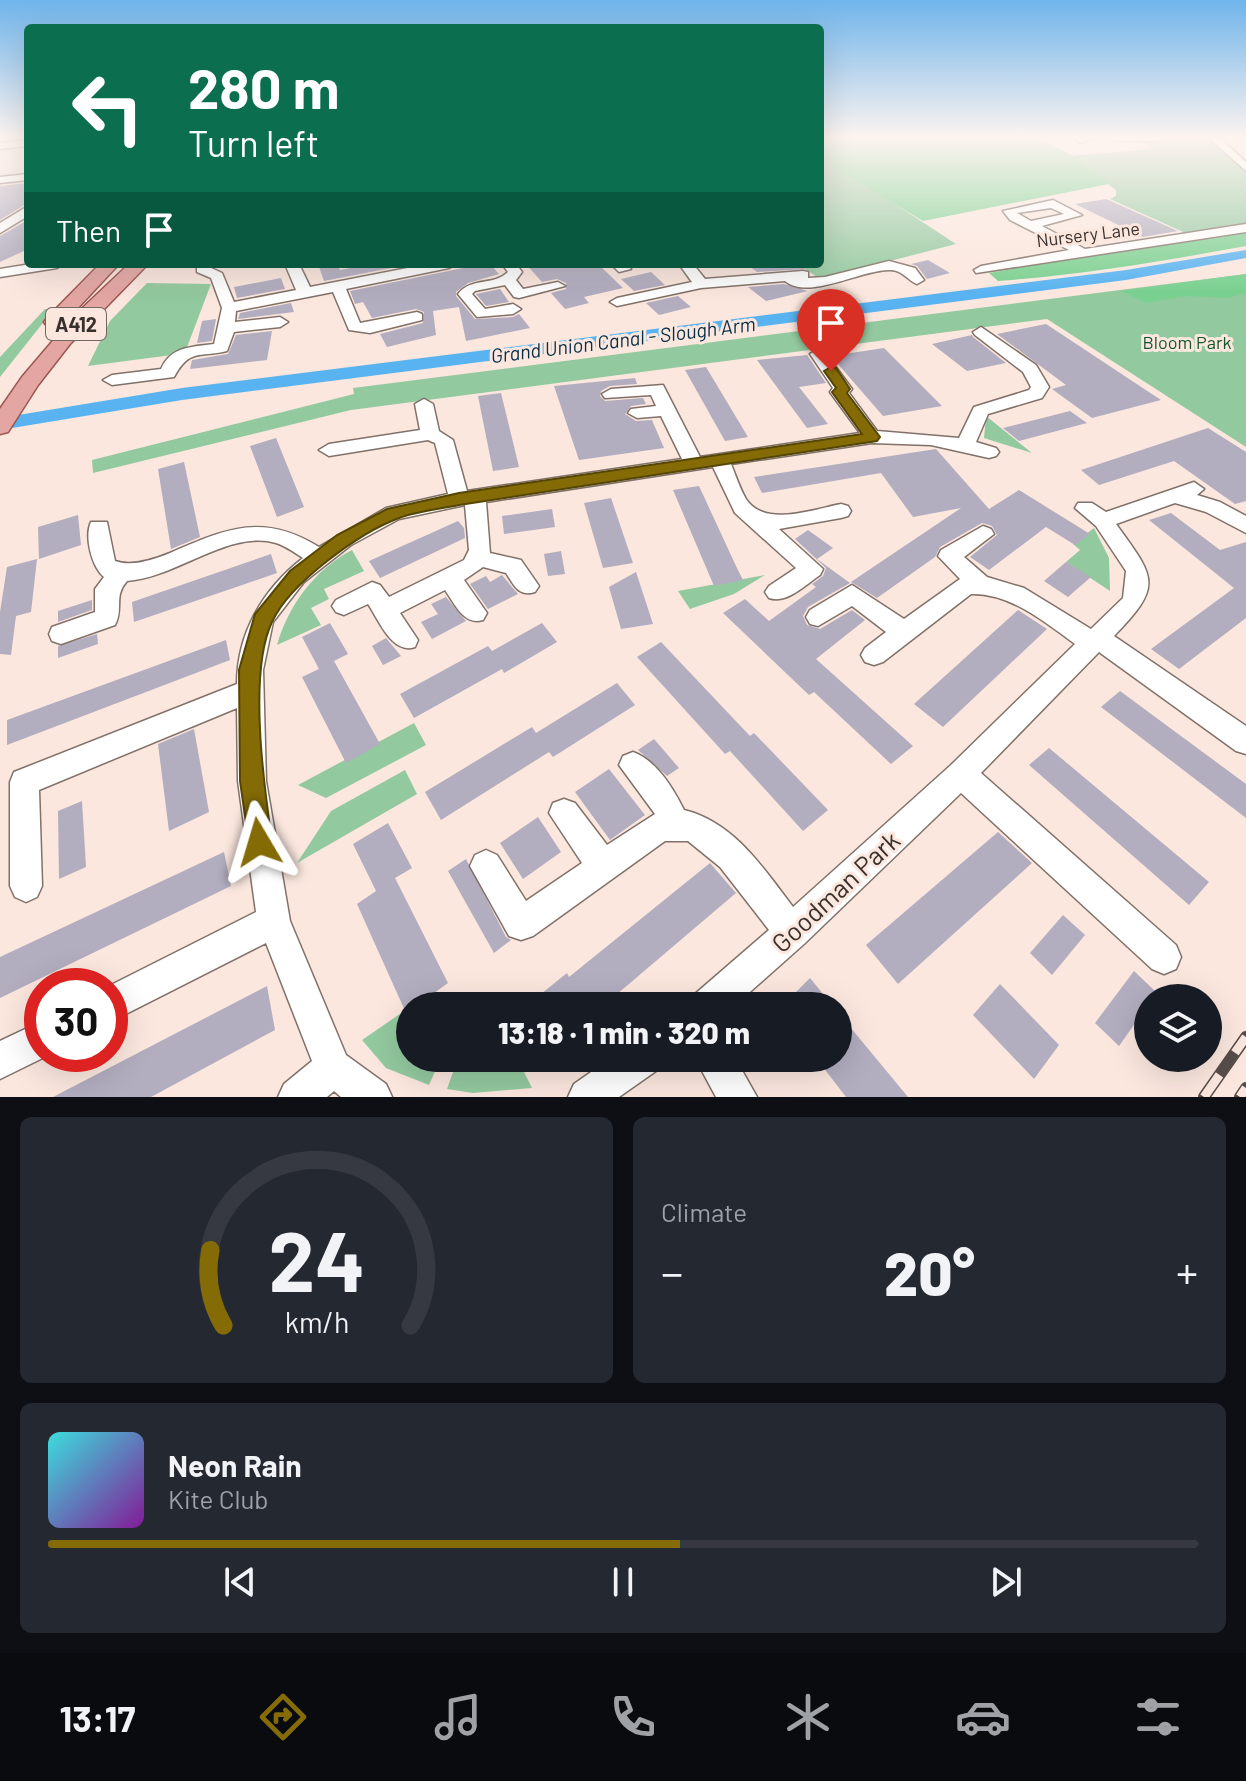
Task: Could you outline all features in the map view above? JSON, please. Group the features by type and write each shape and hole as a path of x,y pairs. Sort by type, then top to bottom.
{"main road":[{"name":"A412","path":"0,427 8,394 43,335 106,268"},
{"name":"A412","path":"8,394 135,268"}],"street":[{"path":"4,224 24,212"},
{"path":"1030,225 1080,251"},
{"name":"Nursery Lane","path":"981,270 1080,251 1103,252 1246,228"},
{"path":"617,302 701,284 795,279 827,281 893,266 906,268 917,280"},
{"path":"0,273 32,268"},
{"path":"294,268 305,293"},
{"path":"229,308 422,268"},
{"path":"689,268 701,284"},
{"path":"112,380 168,373 174,358 184,353 221,348 229,308 217,276 202,269"},
{"path":"513,309 482,314 465,294 470,288 508,272 519,294 558,286"},
{"path":"338,286 354,327 370,328 417,317"},
{"path":"227,328 280,322"},
{"path":"373,1097 333,1068 274,921 252,781 250,670 262,619 296,576 343,540 393,513 467,498 872,437 929,437 977,448 980,411 1036,394 1040,387 1030,369 981,332"},
{"path":"818,354 843,389 839,392 872,437"},
{"path":"611,394 657,389 695,465"},
{"path":"424,404 430,434"},
{"path":"637,413 667,410"},
{"path":"329,450 430,434 444,440 480,532 478,558 472,566 386,609"},
{"path":"720,461 741,507 812,569 777,592"},
{"name":"Goodman Park","path":"723,992 961,774 1134,601 1137,570 1094,515 1184,493 1246,526"},
{"path":"754,518 773,522 841,511"},
{"path":"99,527 104,562 109,570 120,573 141,571 251,532 277,535 320,558"},
{"path":"979,584 949,556 983,534"},
{"path":"478,558 513,566 527,586"},
{"path":"61,634 107,618 107,589 120,573"},
{"path":"450,579 475,613"},
{"path":"874,655 966,586 979,584 994,587 1042,609 1096,640 1246,742"},
{"path":"344,606 372,591 406,640"},
{"path":"818,617 852,594 904,632"},
{"path":"26,886 24,782 250,691"},
{"path":"633,765 662,797 675,824"},
{"path":"961,774 1164,957"},
{"path":"564,813 602,865"},
{"path":"486,866 521,924 658,828 675,824 702,831 721,847 792,932"},
{"path":"128,995 274,921"},
{"path":"0,1061 24,1048"},
{"path":"297,1097 333,1068"},
{"path":"587,1097 623,1072"},
{"path":"722,1072 738,1097"}],"green space":[{"path":"824,189 872,189 956,244 820,279 804,268 824,268"},
{"path":"870,189 1083,189 923,221"},
{"path":"1246,189 1246,225 1190,235 1110,199 1116,196 1116,190"},
{"path":"1246,228 1246,246 1215,252 1123,267 998,281 989,273"},
{"name":"Bloom Park","path":"1246,274 1246,447 1047,319 351,410 93,473 92,460 354,394 353,388"},
{"path":"1246,274 1246,293 1227,298 1186,296 1146,303 1121,291"},
{"path":"147,283 211,284 186,350 173,352 172,355 88,366 110,321"},
{"path":"45,309 54,309 0,377 0,357"},
{"path":"986,416 1032,453 984,438"},
{"path":"1094,528 1109,558 1110,591 1066,562 1080,550 1073,544"},
{"path":"352,550 364,571 324,589 329,599 311,608 321,625 277,645 288,616 305,590 326,567"},
{"path":"765,575 734,594 690,609 678,591"},
{"path":"414,723 426,745 326,798 298,785"},
{"path":"405,770 417,794 297,863 331,811"},
{"path":"396,1017 396,1072 386,1068 362,1040"},
{"path":"396,1072 435,1072 429,1085"},
{"path":"453,1072 524,1072 532,1088 473,1093 447,1089"}],"building":[{"path":"0,189 24,189 24,205 0,220"},
{"path":"1106,199 1178,231 1143,237 1075,204"},
{"path":"24,222 24,251 0,262 0,236"},
{"path":"928,260 950,273 927,279 917,266 911,264"},
{"path":"319,268 391,268 324,281"},
{"path":"463,268 494,268 499,274 468,283 456,292 456,296 475,319 519,314 530,328 466,341 459,307 433,311 436,335 387,347 380,334 423,323 424,312 416,309 372,318 363,302 355,304 350,291"},
{"path":"530,268 602,268 623,288 584,297 589,303 565,309 551,293 566,289 566,283 557,279 542,282"},
{"path":"752,268 806,269 757,272"},
{"path":"651,272 665,285 634,291 621,279"},
{"path":"281,278 285,289 237,298 234,287"},
{"path":"784,284 808,291 766,301 748,287"},
{"path":"500,289 509,302 486,306 476,294"},
{"path":"678,296 691,307 659,315 646,303"},
{"path":"291,303 294,312 238,319 240,313"},
{"path":"216,319 212,341 197,343 202,321"},
{"path":"1046,324 1161,400 1092,418 1052,389 1066,385 997,334"},
{"path":"272,331 267,360 190,369 192,360 228,354 236,335"},
{"path":"972,335 1006,363 967,371 932,344"},
{"path":"884,348 942,406 883,416 831,356"},
{"path":"807,355 826,383 799,387 828,424 807,428 757,360"},
{"path":"706,367 748,437 725,441 685,370"},
{"path":"635,378 637,384 610,386 601,391 600,396 605,401 643,398 646,404 631,406 625,414 636,421 652,420 664,448 579,460 554,386"},
{"path":"501,393 519,467 493,471 478,396"},
{"path":"1070,411 1087,423 1019,441 1003,428"},
{"path":"1208,428 1246,452 1246,501 1235,504 1174,461 1099,485 1081,470"},
{"path":"276,438 304,507 277,517 250,446"},
{"path":"936,449 989,509 1019,490 1090,534 1075,545 1046,527 989,570 970,557 997,535 992,526 982,523 940,547 935,557 877,598 851,582 961,508 913,517 881,473 762,493 754,477"},
{"path":"184,462 200,537 171,549 158,469"},
{"path":"699,486 743,580 714,586 673,490"},
{"path":"611,498 633,563 603,568 584,503"},
{"path":"552,509 555,527 504,534 502,516"},
{"path":"1171,513 1220,550 1246,542 1246,618 1179,669 1151,649 1234,588 1149,520"},
{"path":"78,515 81,545 39,559 38,527"},
{"path":"458,521 464,528 465,538 380,578 369,561"},
{"path":"808,530 833,548 817,559 850,583 808,607 803,616 807,625 820,629 852,610 865,620 816,659 913,746 891,764 814,692 809,695 723,613 745,599 769,621 816,587 812,584 823,576 826,568 795,539"},
{"path":"561,551 565,574 548,576 544,554"},
{"path":"271,554 277,573 134,622 132,602"},
{"path":"37,559 31,612 16,616 11,655 0,654 0,612 7,567"},
{"path":"1066,562 1091,577 1068,597 1044,581"},
{"path":"636,572 653,624 621,629 609,587"},
{"path":"502,575 518,594 488,609 470,584 486,576 490,582"},
{"path":"446,597 466,621 432,639 421,622 438,614 431,604"},
{"path":"92,600 92,610 58,622 58,611"},
{"path":"1018,610 1047,629 943,727 914,704"},
{"path":"330,623 348,654 334,661 380,744 346,763 302,677 319,669 302,637"},
{"path":"542,623 557,642 504,673 502,669 414,718 400,694 488,646 492,651"},
{"path":"97,634 98,644 58,658 58,646"},
{"path":"386,638 401,656 383,665 372,646"},
{"path":"226,640 230,660 7,745 7,720"},
{"path":"661,642 750,736 754,733 828,810 803,831 730,751 725,754 637,657"},
{"path":"617,683 635,705 553,757 549,752 441,820 425,792 532,727 536,733"},
{"path":"1120,691 1246,784 1246,818 1101,707"},
{"path":"194,729 209,812 169,831 158,744"},
{"path":"654,739 679,768 667,776 638,750"},
{"path":"1049,748 1209,882 1189,905 1029,765"},
{"path":"609,769 645,815 610,840 575,792"},
{"path":"82,801 86,867 59,879 58,811"},
{"path":"538,817 561,852 523,879 500,843"},
{"path":"388,823 412,868 395,878 448,983 435,992 397,992 357,904 376,891 353,844"},
{"path":"998,832 1032,863 898,984 866,945"},
{"path":"224,852 231,886 62,968 24,968 24,986 0,998 0,957"},
{"path":"466,859 506,937 511,940 494,953 448,871"},
{"path":"710,863 736,893 619,992 543,992 567,973 569,977"},
{"path":"1063,915 1085,935 1052,975 1030,953"},
{"path":"1134,971 1148,984 1134,984 1134,1025 1119,1046 1095,1023"},
{"path":"810,978 822,992 796,992"},
{"path":"1000,984 1059,1045 1034,1079 973,1015"},
{"path":"267,986 275,1030 151,1097 53,1097 101,1072 128,1072 128,1058"},
{"path":"852,1029 908,1097 846,1097 827,1072 852,1072"}],"waterway":[{"name":"Grand Union Canal - Slough Arm","path":"0,424 182,394 1126,275 1246,254"}],"railway":[{"path":"1204,1097 1246,1037"},
{"path":"1240,1097 1246,1088"}],"route":[{"path":"259,842 252,781 250,670 262,619 296,576 343,540 393,513 459,499 872,437 839,392 843,389 831,371"}]}
